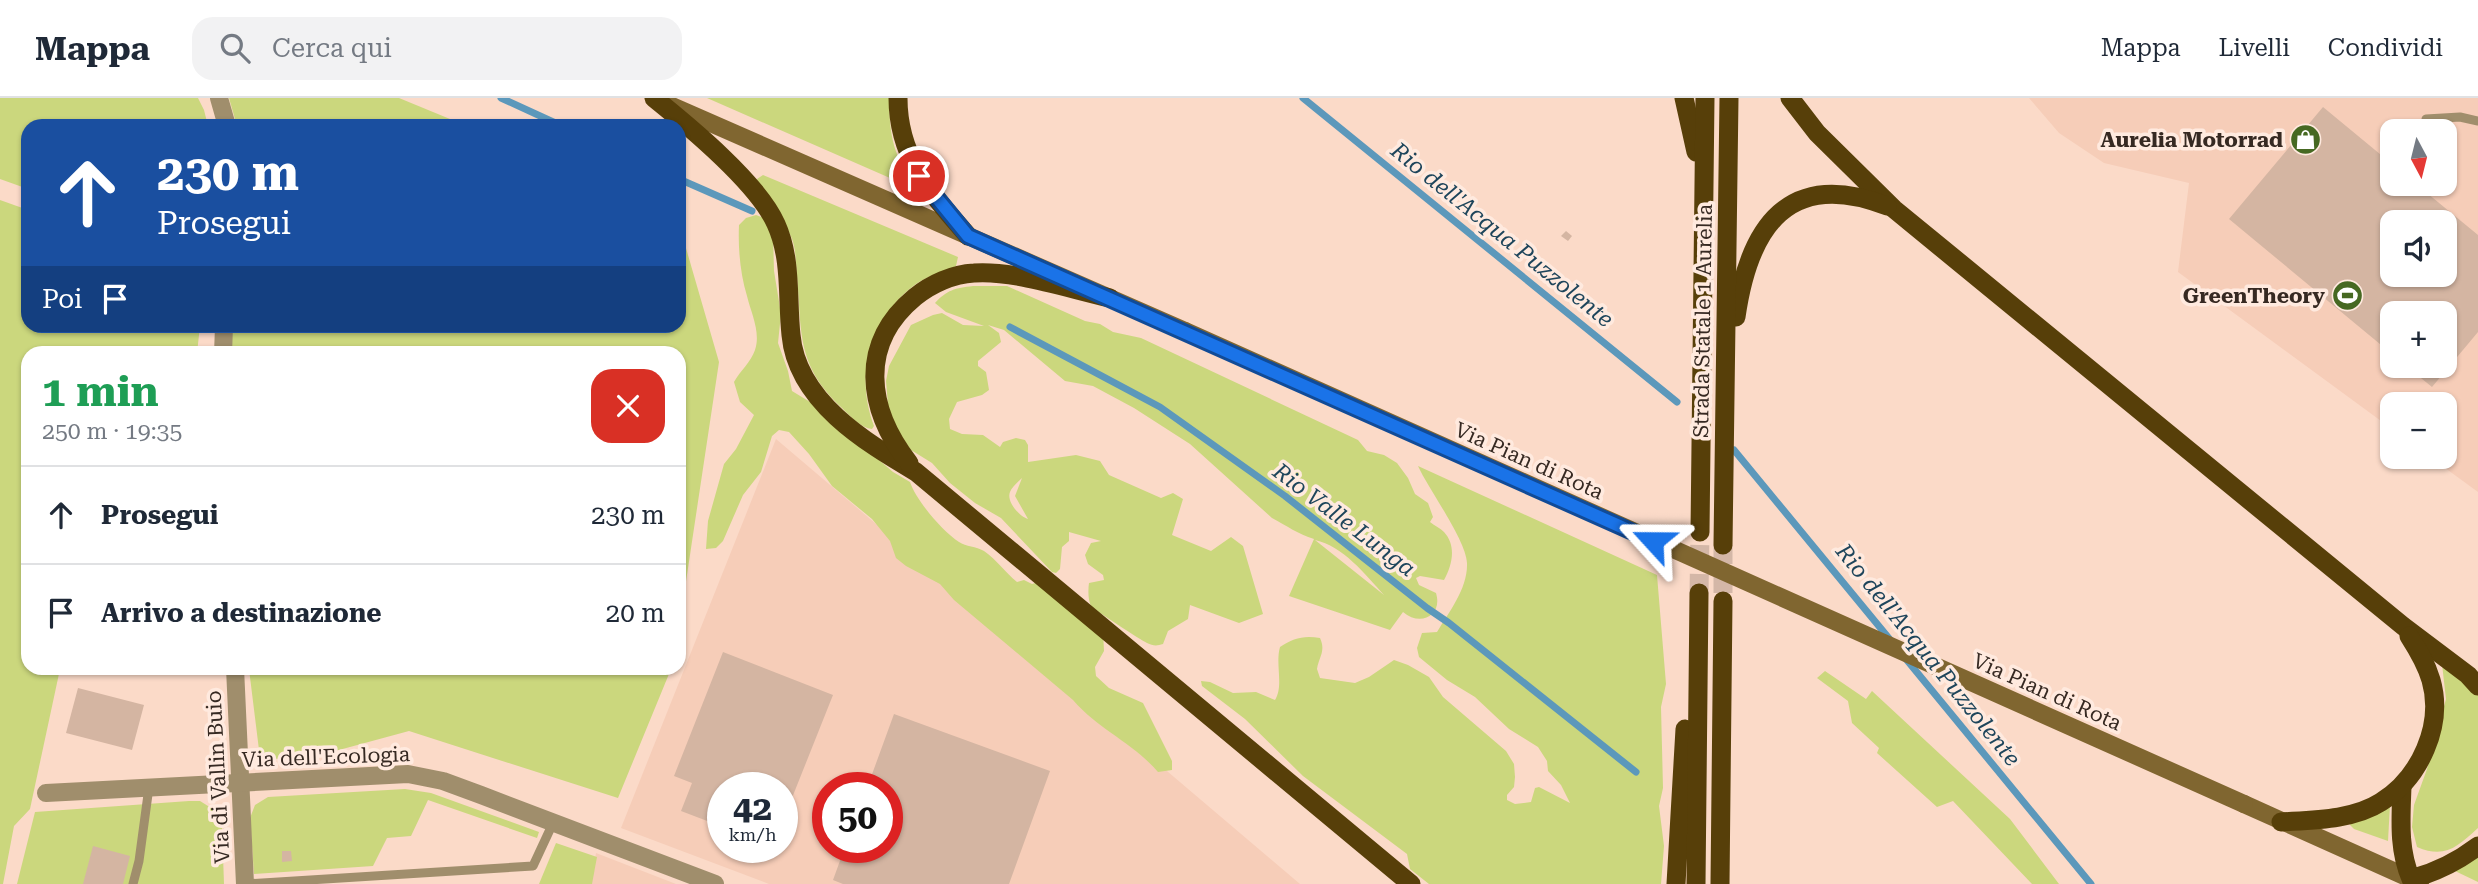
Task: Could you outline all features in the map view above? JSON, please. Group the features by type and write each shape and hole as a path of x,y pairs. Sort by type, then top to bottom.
{"highway":[{"path":"654,98 678,119"},
{"path":"898,98 902,137 919,176 968,236"},
{"path":"1684,98 1704,206"},
{"name":"Strada Statale 1 Aurelia","path":"1700,532 1705,98"},
{"name":"Strada Statale 1 Aurelia","path":"1723,545 1729,98"},
{"path":"1790,98 1817,133 1895,209 2403,626 2468,674 2478,686"},
{"path":"686,126 745,182 775,222 782,238 786,262 793,351 813,389 825,405 856,434 916,472 1411,884"},
{"path":"1725,396 1744,275 1755,243 1773,218 1798,201 1825,195 1849,194 1895,209"},
{"path":"916,472 886,430 880,416 875,389 877,361 885,333 908,303 946,279 972,273 998,272 1110,298"},
{"path":"1696,884 1699,593"},
{"path":"1720,884 1723,601"},
{"path":"2281,822 2355,813 2380,803 2402,786 2416,767 2429,739 2435,704 2424,660 2403,626"},
{"path":"1676,884 1685,731 1698,663"},
{"path":"2402,786 2403,861 2417,881 2458,862 2478,846"}],"main road":[{"name":"Via Pian di Rota","path":"654,98 1185,331 2417,881"}],"street":[{"path":"219,98 225,119"},
{"name":"Via di Vallin Buio","path":"235,675 245,884"},
{"name":"Via dell'Ecologia","path":"46,793 408,774 443,781 715,884"}],"lane":[{"path":"2426,119 2460,117 2478,121"},
{"path":"133,884 139,861 149,787"},
{"path":"245,884 533,866 553,823"}],"shaded area":[{"path":"2029,98 2478,98 2478,492 2446,469 2457,469 2457,392 2380,392 2380,420 2178,272 2189,183 2104,163 2059,133"},
{"path":"776,439 1300,884 769,884 714,863 798,863 798,772 707,772 707,861 621,828 682,675 686,675 686,665"},
{"path":"596,853 676,884 591,884"}],"green space":[{"path":"0,98 198,98 204,110 206,119 21,119 21,186 0,179"},
{"path":"229,98 399,98 450,119 235,119"},
{"path":"707,98 889,98 893,142 910,182 906,185"},
{"path":"763,175 958,257 956,266 920,281 900,297 878,329 867,366 866,386 874,426 872,429 856,421 827,392 809,362 801,331 793,243 772,201 758,182 757,179"},
{"path":"0,200 21,208 21,333 199,333 198,346 21,346 21,675 59,675 30,809 14,826 3,884 0,884"},
{"path":"756,215 764,218 773,234 774,271 781,314 778,343 792,391 815,405 893,472 910,482 924,506 952,537 962,544 984,551 1017,582 1024,580 1032,584 1042,581 1103,632 1104,651 1095,667 1096,676 1109,688 1143,703 1172,761 1172,770 1158,772 954,600 940,584 896,558 890,541 872,519 832,486 789,432 779,430 772,436 761,472 743,495 723,541 716,548 706,549 708,521 724,464 736,449 754,415 740,402 734,382 751,359 757,343 739,252 739,225 746,218"},
{"path":"686,248 719,362 686,581 686,346 231,346 230,333 686,333"},
{"path":"973,286 1007,286 1085,321 1100,324 1113,332 1141,338 1358,440 1367,451 1384,455 1397,463 1415,494 1428,503 1433,517 1430,522 1444,532 1451,543 1451,562 1444,580 1420,576 1416,578 1419,585 1436,593 1436,608 1433,613 1423,619 1416,619 1403,612 1390,630 1289,596 1314,539 1272,518 1190,444 1134,408 1093,386 1065,381 1004,330 988,325 999,333 1001,342 978,361 978,366 986,372 989,390 982,395 957,402 949,419 950,429 962,434 983,435 1000,447 1003,442 1016,438 1025,440 1028,445 1028,462 1076,455 1100,461 1109,475 1161,498 1173,493 1183,499 1172,535 1211,551 1231,537 1243,546 1263,614 1239,623 1190,605 1188,619 1168,631 1163,644 1155,645 1143,641 1100,613 1091,606 1089,583 1104,580 1103,575 1088,564 1085,555 1091,543 1101,541 1069,532 1069,541 1062,547 1060,569 1056,573 1052,572 1001,518 975,503 950,483 932,463 911,450 896,429 888,405 886,381 889,366 911,325 942,313 963,325 984,326 946,312 935,303 948,292","holes":["1022,478 1015,496 1028,519 1014,508 1009,496 1012,488","1315,540 1344,555 1384,595"]},
{"path":"1418,466 1657,575 1666,684 1661,707 1663,788 1659,806 1664,846 1661,884 1429,884 1410,869 1407,854 1303,776 1245,719 1202,686 1201,681 1210,682 1233,693 1256,692 1275,700 1279,688 1280,647 1304,637 1320,638 1322,643 1317,669 1320,678 1355,683 1394,660 1429,677 1443,697 1506,751 1514,764 1515,777 1514,787 1507,795 1507,800 1515,804 1531,802 1535,788 1539,787 1570,803 1561,785 1548,771 1547,761 1538,747 1509,729 1475,697 1447,680 1419,657 1417,648 1422,633 1437,632 1461,591 1467,563 1454,529"},
{"path":"2442,664 2478,694 2478,828 2457,846 2435,852 2417,847 2412,827 2414,805 2446,699"},
{"path":"1825,671 1866,699 1872,691 2010,819 2059,884 2032,884 1953,801 1937,807 1877,753 1879,748 1852,723 1848,701 1817,678"},
{"path":"250,675 669,675 618,798 409,731 302,760 260,758"},
{"path":"405,789 431,793 539,832 537,838 428,800 411,836 387,838 373,866 254,874 250,818 255,805 268,797"},
{"path":"200,801 216,811 222,827 224,884 17,884 35,812"},
{"path":"2390,805 2388,841 2354,829 2350,825 2352,820"},
{"path":"556,843 597,857 592,884 539,884"},
{"path":"2478,854 2478,882 2455,871"}],"building":[{"path":"2323,107 2380,154 2380,196 2431,196 2448,210 2380,210 2380,287 2457,287 2457,218 2478,235 2478,332 2457,357 2457,301 2380,301 2380,344 2229,219"},
{"path":"1566,231 1572,236 1568,241 1561,236"},
{"path":"2421,378 2440,378 2432,387"},
{"path":"723,652 833,695 798,783 798,772 707,772 707,821 681,811 692,783 674,776"},
{"path":"78,688 144,705 132,750 66,733"},
{"path":"894,714 1050,771 1009,884 843,884 833,880 839,863 903,863 903,772 873,772"},
{"path":"93,846 130,856 123,884 83,884"},
{"path":"282,851 291,851 292,861 282,862"}],"waterway":[{"name":"Rio Valle Lunga","path":"501,98 547,119"},
{"name":"Rio dell'Acqua Puzzolente","path":"1303,98 1677,402"},
{"name":"Rio Valle Lunga","path":"686,182 752,211"},
{"name":"Rio Valle Lunga","path":"1010,327 1160,407 1285,496 1636,772"},
{"name":"Rio dell'Acqua Puzzolente","path":"1734,450 1892,642"},
{"name":"Rio dell'Acqua Puzzolente","path":"1906,659 2091,884"}],"tunnel":[{"path":"1699,593 1700,532"},
{"path":"1723,545 1723,601"}],"place":[{"name":"Aurelia Motorrad","path":"2306,140"},
{"name":"GreenTheory","path":"2348,296"}],"route":[{"path":"919,176 968,236 1653,541"}]}
